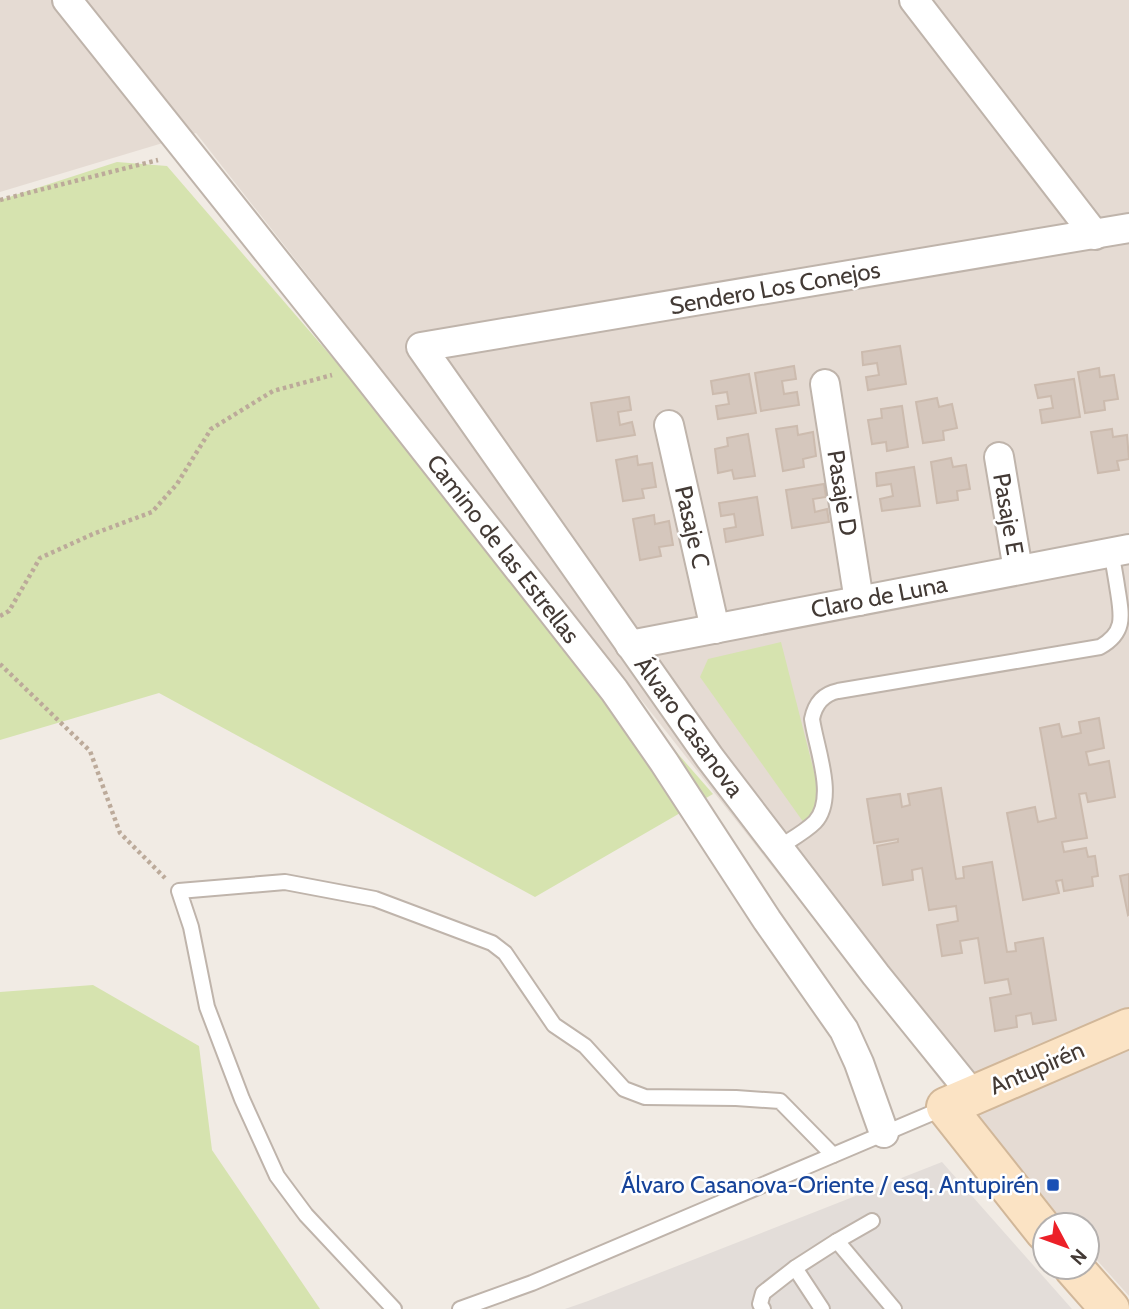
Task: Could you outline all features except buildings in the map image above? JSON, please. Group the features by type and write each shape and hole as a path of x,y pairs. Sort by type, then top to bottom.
{"street":[{"name":"Camino de las Estrellas","path":"67,0 614,690 767,920 844,1030 884,1133"},
{"path":"914,0 1095,235"},
{"name":"Sendero Los Conejos","path":"421,347 1129,228"},
{"name":"Álvaro Casanova","path":"421,347 710,758 876,975 1031,1211"},
{"name":"Pasaje D","path":"825,384 859,601"},
{"name":"Pasaje C","path":"669,425 715,629"},
{"name":"Pasaje E","path":"999,457 1018,570"},
{"name":"Claro de Luna","path":"630,645 1120,551"},
{"name":"Antupirén","path":"959,1101 1129,1028"},
{"path":"1085,1281 1110,1309"}],"lane":[{"path":"778,848 814,822 825,803 813,719 814,710 824,697 838,691 1100,647 1116,635 1121,621 1120,551"},
{"path":"394,1309 306,1215 277,1176 242,1099 207,1007 191,927 179,891 285,882 375,900 492,943 505,953 554,1025 585,1046 624,1089 645,1097 780,1101 833,1154"},
{"path":"460,1309 532,1283 959,1101"},
{"path":"763,1309 760,1304 763,1293 795,1268 873,1220"},
{"path":"837,1241 894,1309"},
{"path":"795,1268 822,1309"}],"path":[{"path":"0,200 189,152"},
{"path":"0,616 9,611 40,558 152,512 177,484 211,429 272,391 360,367"},
{"path":"0,664 90,751 120,833 179,891"}],"shaded area":[{"path":"0,0 1129,0 1129,1296 1101,1265 1101,1211 1052,1211 980,1131 196,133 0,192"},
{"path":"942,1162 1031,1263 1031,1281 1047,1281 1072,1309 565,1309"}],"green space":[{"path":"117,162 167,166 713,794 535,897 159,693 0,740 0,200"},
{"path":"781,642 821,799 815,816 804,823 700,677 708,659"},
{"path":"93,985 199,1046 212,1150 320,1309 0,1309 0,992"}],"place":[{"name":"Álvaro Casanova-Oriente / esq. Antupirén","path":"1053,1185"}]}
